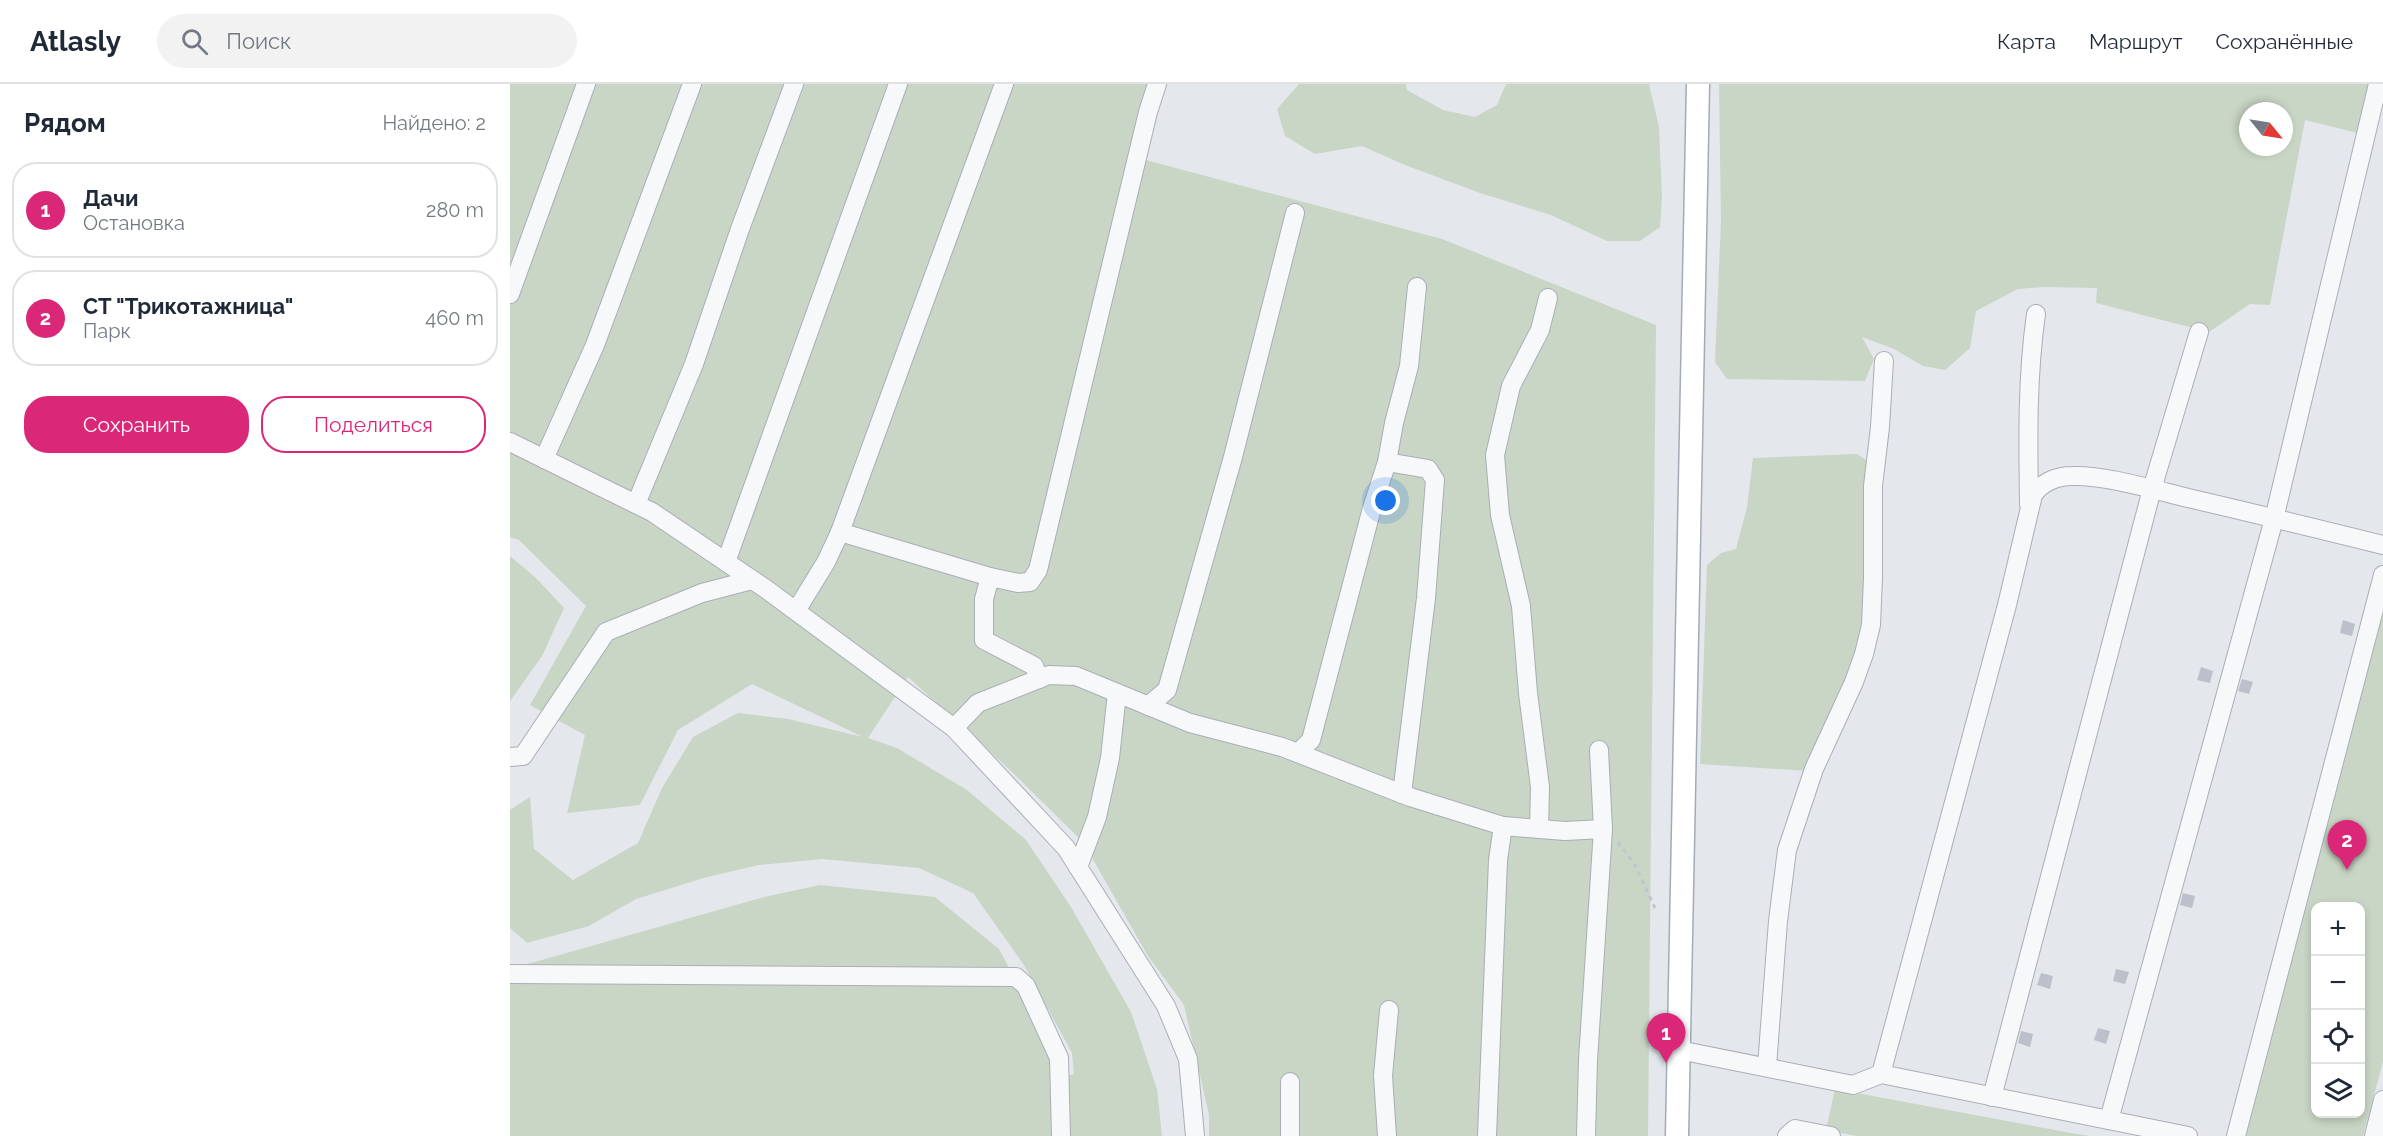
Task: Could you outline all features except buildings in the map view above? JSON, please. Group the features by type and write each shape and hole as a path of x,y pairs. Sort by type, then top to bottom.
{"main road":[{"path":"1677,1136 1698,84"}],"lane":[{"path":"510,294 586,84"},
{"path":"544,459 596,345 692,84"},
{"path":"636,504 693,364 794,84"},
{"path":"726,562 898,84"},
{"path":"796,611 826,562 840,532 1004,84"},
{"path":"840,532 990,577 1018,584 1030,582 1038,570 1157,84"},
{"path":"2109,1120 2274,519 2378,84"},
{"path":"1148,706 1167,690 1233,457 1295,213"},
{"path":"1298,753 1311,740 1372,508 1387,462 1394,423 1409,366 1417,286"},
{"path":"1539,829 1540,788 1528,693 1521,606 1500,515 1495,454 1511,386 1540,330 1548,298"},
{"path":"2029,518 2027,418 2030,356 2036,314"},
{"path":"1992,1097 2152,489 2199,332"},
{"path":"1767,1066 1778,921 1787,850 1814,769 1854,682 1871,625 1874,578 1873,486 1880,427 1884,361"},
{"path":"510,442 652,512 796,611 954,728 1066,848 1166,1006 1188,1059 1195,1136"},
{"path":"1387,462 1428,469 1435,480 1426,598 1402,794"},
{"path":"1881,1074 2007,605 2033,495 2038,487 2054,479 2069,476 2152,489 2383,545"},
{"path":"2236,1136 2383,575"},
{"path":"990,577 984,599 984,640 1034,666 1039,679"},
{"path":"510,757 523,756 606,632 702,593 752,580"},
{"path":"954,728 978,703 1049,675 1076,676 1190,723 1282,747 1402,794 1503,826 1539,829 1603,829"},
{"path":"1078,867 1097,817 1106,778 1117,693"},
{"path":"1586,1136 1588,1060 1603,829 1599,750"},
{"path":"1487,1136 1498,860 1503,826"},
{"path":"510,974 1016,976 1026,986 1059,1058 1061,1136"},
{"path":"1387,1136 1383,1076 1389,1010"},
{"path":"1679,1050 1853,1085 1881,1074 2188,1136"},
{"path":"1290,1082 1290,1136"},
{"path":"2374,1136 2383,1100"},
{"path":"1787,1136 1795,1129 1831,1136"}],"path":[{"path":"1603,829 1616,839 1635,865 1655,908"}],"green space":[{"path":"510,84 1161,84 1146,160 1442,239 1656,325 1648,1136 1209,1136 1209,1115 1184,1005 1148,956 1083,842 1011,771 908,677 868,738 897,748 967,790 1026,840 1071,907 1131,1012 1157,1089 1162,1136 510,1136 510,969 764,897 820,885 935,897 999,949 1067,1076 1074,1074 1072,1053 1024,965 973,893 919,868 822,859 759,865 707,877 636,899 589,926 527,943 510,928 510,810 530,797 534,849 573,880 638,843 662,788 693,737 738,713 788,719 863,737 752,684 678,730 640,805 567,813 585,735 530,705 586,606 519,540 510,537"},
{"path":"1299,84 1406,84 1407,90 1443,110 1475,117 1497,105 1506,84 1649,84 1659,127 1662,197 1660,227 1640,241 1607,241 1551,215 1480,193 1362,146 1315,154 1285,136 1277,109"},
{"path":"1719,84 2383,84 2374,137 2305,120 2270,305 2250,304 2209,332 2096,303 2097,288 2044,287 2018,289 1976,311 1970,348 1945,370 1923,366 1894,349 1862,337 1874,359 1865,381 1727,379 1715,362 1721,221"},
{"path":"1857,454 1869,462 1866,623 1852,675 1809,771 1700,764 1707,565 1721,553 1736,549 1747,507 1753,458"},
{"path":"510,556 536,578 564,608 542,656 510,701"},
{"path":"2383,596 2383,1062 2363,1136 2247,1136 2240,1134"},
{"path":"1835,1089 2090,1136 1857,1136 1826,1130"}],"place":[{"name":"СТ \"Трикотажница\"","path":"2347,870"},
{"name":"Дачи","path":"1666,1063"}]}
